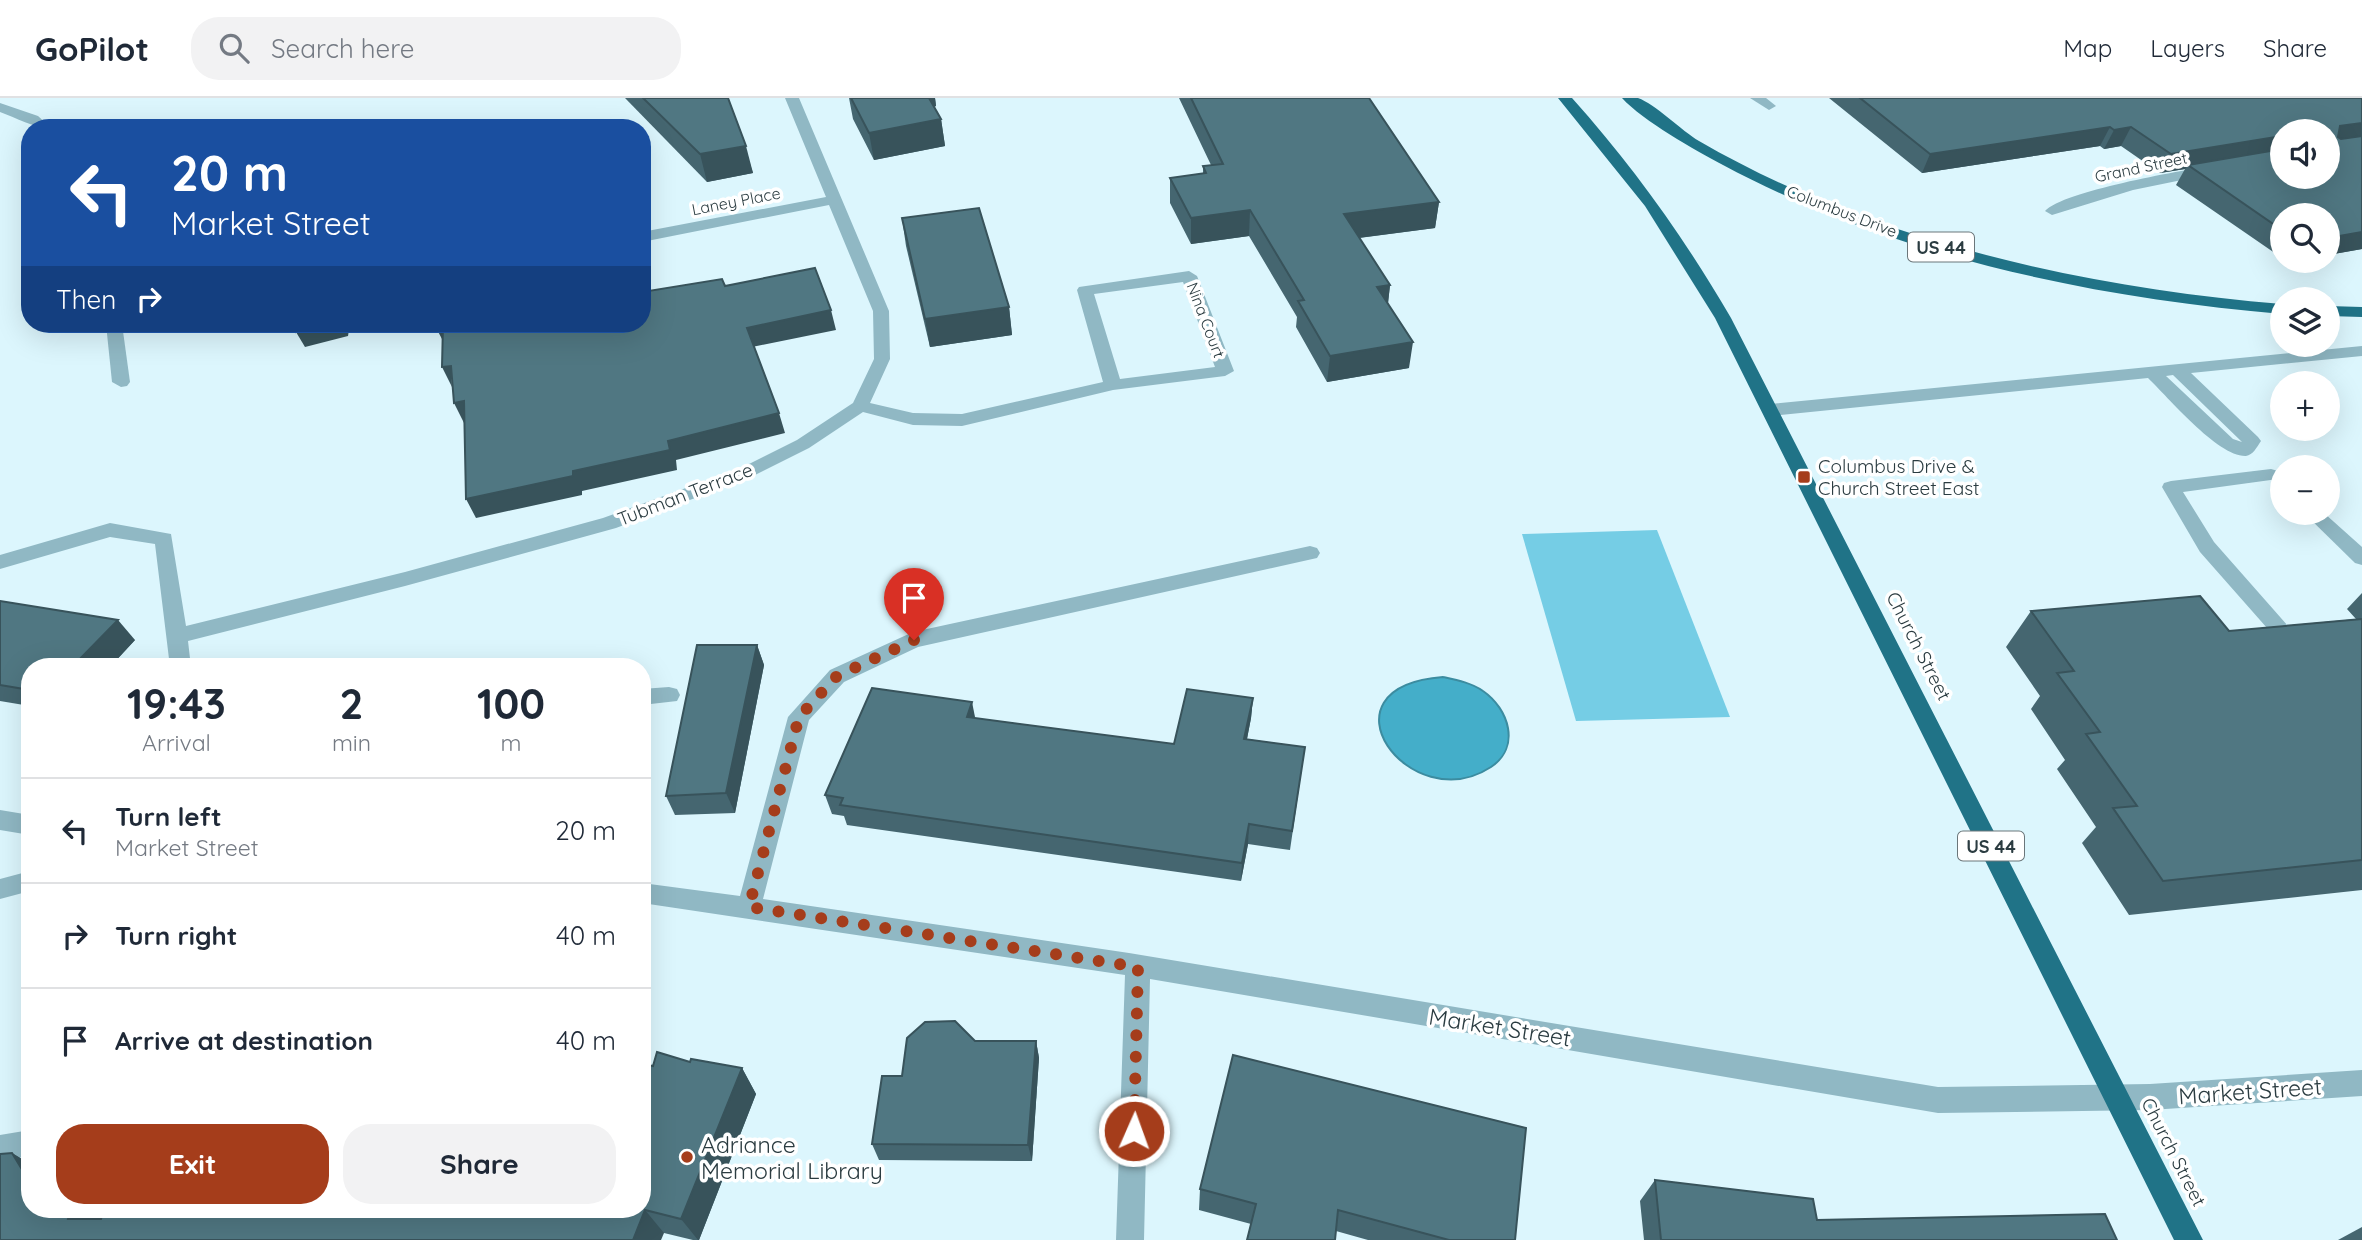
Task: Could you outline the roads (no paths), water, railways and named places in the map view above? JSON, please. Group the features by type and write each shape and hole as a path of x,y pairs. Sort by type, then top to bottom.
{"highway":[{"name":"Church Street","path":"1565,98 1622,162 1675,236 1723,318 2189,1240"},
{"name":"Columbus Drive","path":"1629,98 1685,138 1738,167 1832,209 1903,235 2000,263 2105,286 2189,300 2270,308"},
{"path":"2340,311 2362,312"}],"street":[{"path":"792,98 881,311 881,359 860,406"},
{"path":"0,107 33,119"},
{"name":"Grand Street","path":"2052,211 2094,194 2143,181 2232,167"},
{"name":"Laney Place","path":"651,235 836,199"},
{"name":"Nina Court","path":"860,406 913,419 962,420 1113,385 1226,371 1189,276 1085,290 1113,385"},
{"path":"115,333 121,382"},
{"path":"1771,410 2362,351"},
{"path":"2176,369 2252,441 2245,450"},
{"path":"2152,372 2227,443 2245,450 2270,473"},
{"name":"Tubman Terrace","path":"177,636 405,579 609,523 747,472 803,444 860,406"},
{"path":"2270,480 2171,487 2207,547 2289,640"},
{"path":"2326,525 2362,558"},
{"path":"0,562 110,530 164,539 180,658"},
{"path":"749,907 799,717 837,676 914,640 1310,552"},
{"path":"651,696 669,695"},
{"path":"0,820 21,824"},
{"path":"0,889 21,883"},
{"name":"Market Street","path":"651,894 1138,967 1938,1100 2040,1102 2210,1096 2362,1083"},
{"path":"1130,1240 1138,967"},
{"path":"0,1148 21,1144"}],"place":[{"name":"Columbus Drive & Church Street East","path":"1804,477"},
{"name":"Adriance Memorial Library","path":"687,1157"}]}
